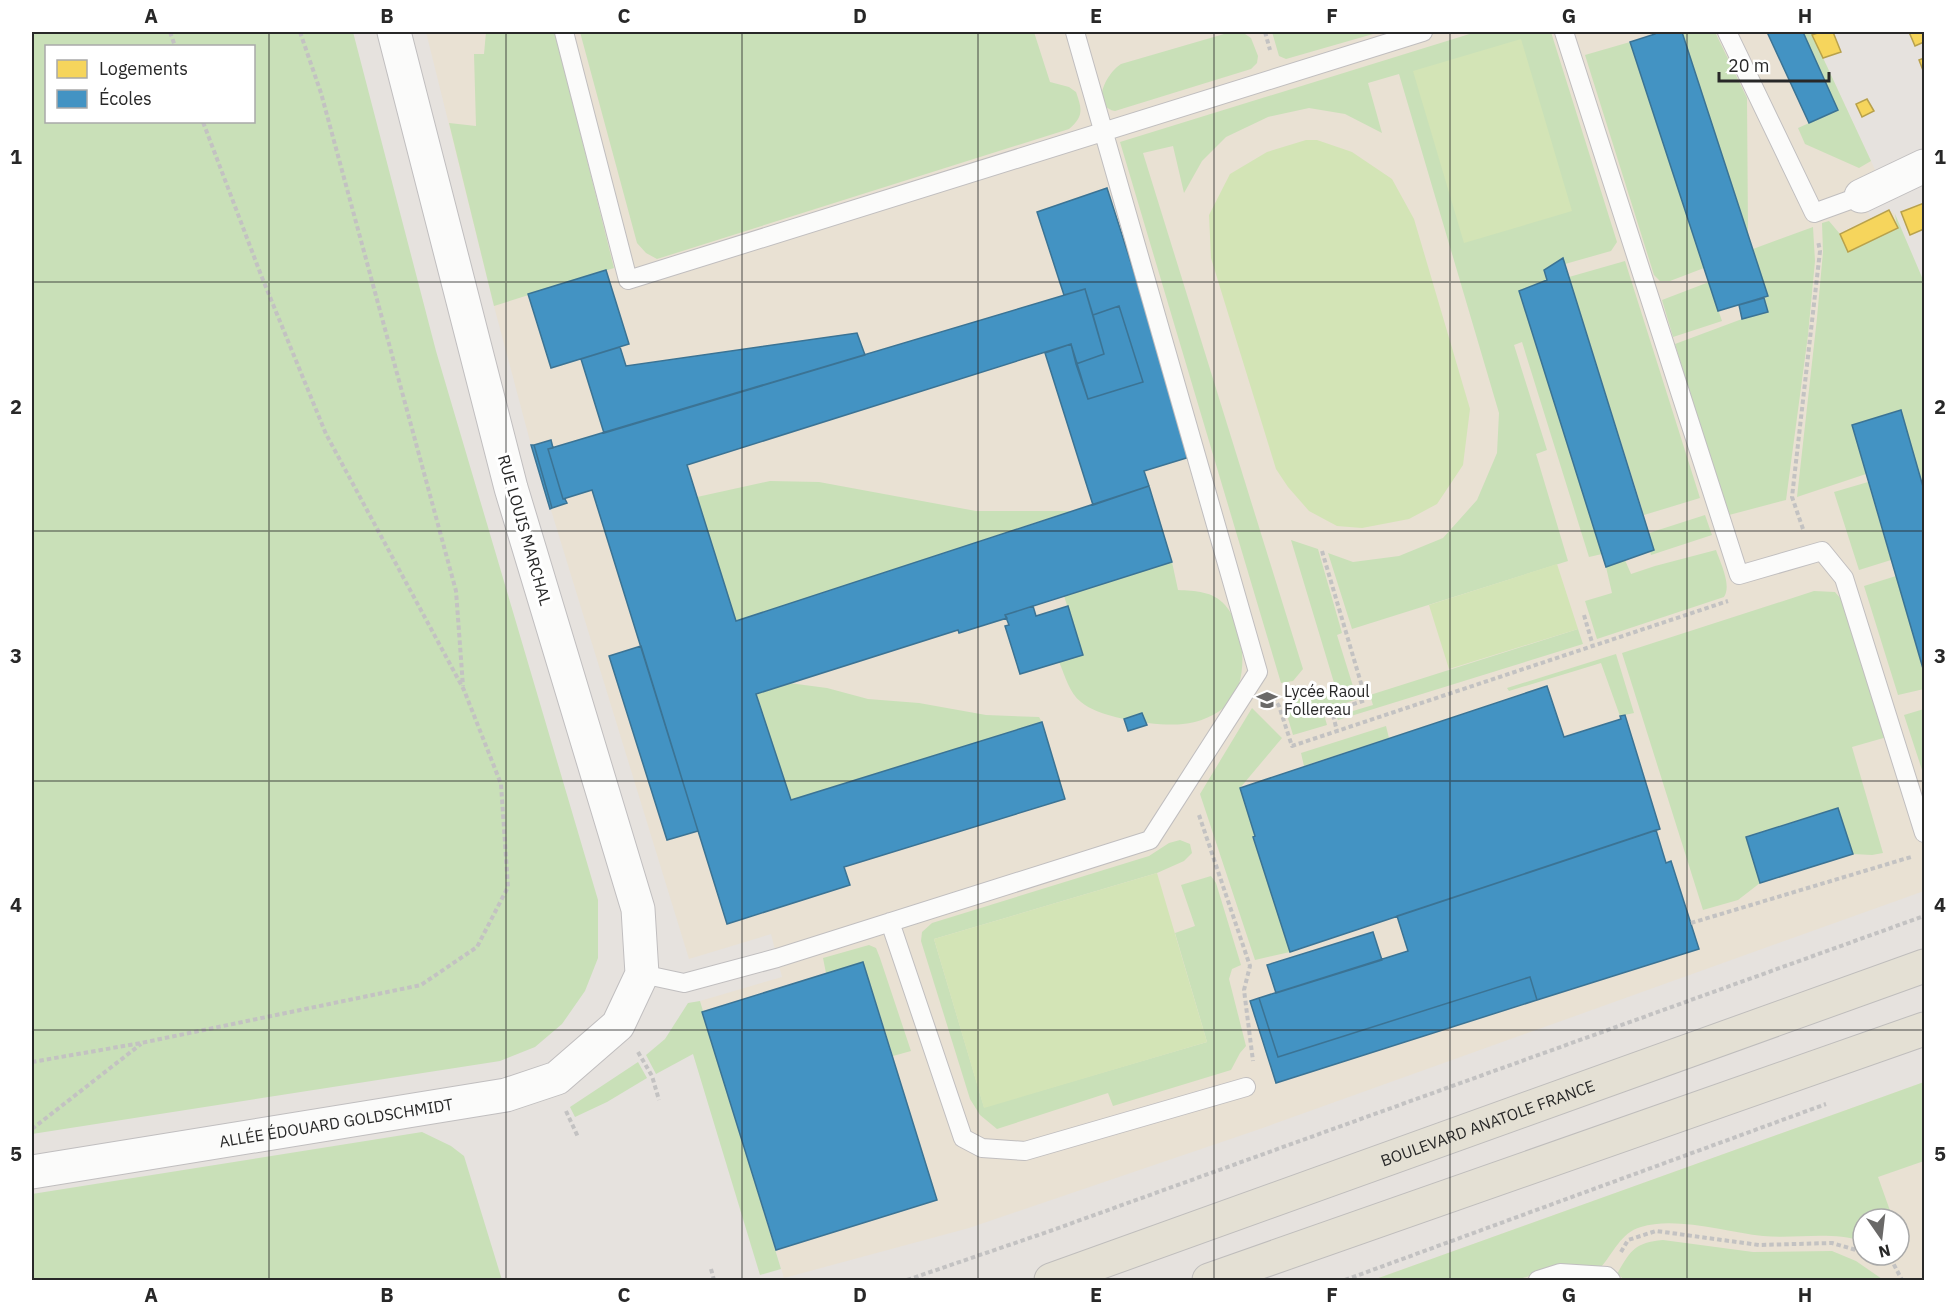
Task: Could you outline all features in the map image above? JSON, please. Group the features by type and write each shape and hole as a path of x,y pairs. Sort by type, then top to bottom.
{"main road":[{"name":"BOULEVARD ANATOLE FRANCE","path":"1051,1281 1924,966"},
{"path":"1228,1277 1924,1029"}],"street":[{"name":"RUE LOUIS MARCHAL","path":"394,32 512,488 638,909 642,974 618,1025"},
{"path":"1861,196 1924,166"},
{"name":"ALLÉE ÉDOUARD GOLDSCHMIDT","path":"32,1172 506,1095 557,1078 618,1025"}],"lane":[{"path":"564,32 628,280 1423,32"},
{"path":"642,974 684,983 777,958 1149,840 1258,672 1075,32"},
{"path":"1564,32 1739,575 1822,551 1844,578 1924,833"},
{"path":"1728,32 1814,213 1861,196"},
{"path":"890,922 963,1138 982,1148 1025,1151 1246,1087"},
{"path":"1538,1281 1560,1273 1609,1278"}],"path":[{"path":"300,32 321,93 456,591 464,690"},
{"path":"32,1062 141,1043 421,985 477,947 508,887 501,784 464,690 326,434 261,275 203,123"},
{"path":"1811,554 1792,497 1820,251 1812,207"},
{"path":"1322,551 1366,700 1332,711 1337,731"},
{"path":"1258,672 1279,706 1292,746 1733,600 1739,575"},
{"path":"1584,615 1593,646"},
{"path":"1179,796 1201,816 1250,966 1244,990 1255,1076 1246,1087"},
{"path":"1691,923 1914,856"},
{"path":"907,1281 1050,1232 1924,916"},
{"path":"32,1129 141,1043"},
{"path":"643,1058 660,1100"},
{"path":"1345,1281 1835,1101"},
{"path":"566,1110 578,1137"},
{"path":"1609,1278 1628,1240 1656,1230 1759,1245 1832,1243 1851,1249"},
{"path":"1895,1267 1902,1281"},
{"path":"711,1269 714,1281"}],"shaded area":[{"name":"Lycée Raoul Follereau","path":"426,32 1811,32 1877,174 1855,183 1871,219 1889,210 1895,214 1924,286 1924,891 1257,1130 969,1228 784,1278 700,1001 782,977 771,934 689,959 531,445"},
{"path":"1924,1082 1924,1280 1373,1280"}],"green space":[{"path":"32,32 353,32 436,351 598,900 598,958 585,991 562,1024 535,1047 500,1061 32,1134"},
{"path":"486,32 555,32 614,268 494,306 449,123 476,126 474,54 484,54"},
{"path":"580,32 1034,32 1050,82 1069,87 1076,92 1080,112 1077,120 1069,129 657,259 646,253 637,243"},
{"path":"1231,32 1242,32 1251,38 1258,56 1257,63 1251,69 1115,111 1107,108 1103,102 1103,89 1106,81 1121,64"},
{"path":"1272,32 1380,32 1286,59 1279,56"},
{"path":"1476,32 1551,32 1617,242 1611,251 1565,264 1563,258 1544,270 1547,280 1519,291 1602,554 1589,557 1522,342 1514,345 1547,450 1536,454 1568,561 1352,629 1328,553 1353,562 1399,556 1443,538 1477,500 1497,453 1499,413 1399,74 1368,83 1382,133 1345,114 1309,108 1268,117 1226,137 1202,161 1184,193 1173,146 1143,153 1303,669 1293,681 1281,683 1120,142"},
{"path":"1682,32 1715,32 1747,98 1748,234"},
{"path":"1803,32 1811,32 1871,161 1859,168 1805,144 1798,128 1838,110"},
{"path":"1521,39 1572,211 1464,243 1413,71"},
{"path":"1630,42 1704,268 1670,281 1660,281 1654,275 1585,55"},
{"path":"1306,140 1317,140 1352,152 1392,179 1414,219 1470,409 1463,465 1437,504 1409,519 1362,528 1337,526 1309,511 1288,487 1276,469 1211,258 1209,215 1230,174 1267,152"},
{"path":"1895,214 1924,282 1924,490 1900,410 1852,425 1866,474 1797,497 1817,318 1823,252 1822,223 1829,221 1840,234 1848,252 1897,228"},
{"path":"1813,227 1815,261 1808,335 1786,500 1729,515 1725,510 1675,344 1767,312 1764,298 1768,296 1753,249"},
{"path":"1625,261 1700,498 1644,515 1569,277"},
{"path":"1709,282 1722,321 1673,337 1662,300"},
{"path":"770,481 819,482 976,511 1071,511 736,621 697,497"},
{"path":"1868,482 1891,560 1859,570 1834,492"},
{"path":"1705,515 1712,535 1651,555 1650,551 1654,550 1649,533"},
{"path":"1291,540 1318,549 1342,633 1337,635 1357,699 1323,711 1327,725 1293,735 1283,702 1335,686"},
{"path":"1716,550 1726,580 1724,597 1597,639 1585,601 1612,593 1606,567 1625,560 1631,574"},
{"path":"1172,562 1178,590 1215,597 1232,615 1241,640 1242,654 1240,682 1235,694 1224,708 1213,715 1183,724 1172,725 1129,720 1090,708 1073,694 1059,662 1083,654 1064,596"},
{"path":"1557,564 1578,629 1449,669 1429,605"},
{"path":"1896,576 1924,672 1924,689 1898,695 1864,586"},
{"path":"1814,591 1835,592 1847,606 1887,737 1852,747 1883,853 1853,854 1838,808 1747,836 1760,883 1738,900 1703,910 1622,653"},
{"path":"1578,629 1583,644 1338,720 1336,716 1373,705 1370,695"},
{"path":"1616,654 1634,713 1620,716 1601,663 1509,691 1507,688"},
{"path":"789,683 827,688 868,699 919,703 986,715 1039,717 1042,722 791,800 756,694"},
{"path":"1252,708 1282,738 1240,788 1255,836 1253,837 1290,952 1255,960 1200,794"},
{"path":"1924,709 1924,776 1904,715"},
{"path":"1386,726 1389,738 1304,766 1301,753"},
{"path":"1180,840 1190,844 1192,853 1184,861 1157,873 934,939 984,1107 1207,1042 1175,933 1195,926 1181,885 1211,876 1216,883 1241,965 1232,969 1229,979 1246,1046 1231,1070 1113,1106 1108,1093 997,1129 980,1115 970,1099 921,941 922,932 932,923 1149,856 1169,843"},
{"path":"1157,873 1207,1042 984,1108 934,939"},
{"path":"869,945 876,948 880,958 911,1051 893,1056 863,962 826,973 823,958"},
{"path":"700,1001 781,1269 760,1275 693,1054 656,1074 646,1055 665,1039 688,1003"},
{"path":"638,1062 647,1078 607,1102 575,1117 570,1107"},
{"path":"1924,1082 1924,1161 1878,1177 1889,1207 1851,1207 1851,1238 1838,1236 1776,1237 1685,1224 1655,1224 1641,1227 1628,1234 1600,1268 1567,1265 1516,1280 1373,1280"},
{"path":"422,1132 451,1146 464,1156 502,1280 32,1280 32,1194"},
{"path":"1663,1240 1753,1252 1832,1251 1851,1259 1851,1267 1865,1267 1882,1279 1625,1280 1617,1274 1630,1253 1646,1243"}],"building: Logements":[{"path":"1820,32 1833,32 1841,52 1823,58 1812,35"},
{"path":"1909,32 1924,32 1924,42 1915,46"},
{"path":"1924,58 1924,73 1919,60"},
{"path":"1867,99 1874,111 1862,117 1856,104"},
{"path":"1924,203 1924,229 1910,235 1901,212"},
{"path":"1889,210 1898,228 1848,252 1840,234"}],"building: Écoles":[{"path":"1655,32 1682,32 1768,296 1718,311 1630,42 1655,34"},
{"path":"1767,32 1803,32 1838,110 1809,123"},
{"path":"1107,188 1193,456 1144,471 1149,486 1093,505 1045,353 1071,344 1088,399 1143,382 1119,306 1093,315 1085,289 1064,295 1037,212"},
{"path":"1563,258 1654,550 1606,567 1519,291 1547,280 1544,270"},
{"path":"606,270 629,344 551,368 528,294"},
{"path":"1085,289 1104,354 1076,364 1071,344 687,465 736,621 1149,486 1172,562 1005,615 1007,618 959,633 958,630 756,694 791,800 1042,722 1065,799 844,867 850,885 727,924 592,490 563,499 548,449"},
{"path":"1764,298 1768,312 1742,319 1739,305"},
{"path":"1119,306 1143,382 1088,399 1076,364 1104,354 1093,315"},
{"path":"857,333 865,355 604,433 581,359 620,347 626,366"},
{"path":"1901,410 1924,490 1924,672 1852,425"},
{"path":"551,440 553,448 548,449 563,499 567,503 552,508 534,445"},
{"path":"531,445 534,445 552,508 550,509"},
{"path":"1033,606 1036,616 1068,606 1083,655 1020,674 1005,626 1009,625 1005,615"},
{"path":"641,646 698,831 667,840 609,656"},
{"path":"1547,686 1564,737 1621,719 1620,716 1625,715 1660,829 1290,952 1253,837 1255,836 1240,788"},
{"path":"1142,713 1147,725 1128,731 1124,719"},
{"path":"1838,808 1853,854 1760,883 1746,837"},
{"path":"1656,830 1666,863 1671,861 1699,949 1537,1000 1530,977 1278,1057 1259,998 1408,951 1397,916"},
{"path":"1373,932 1382,960 1276,993 1267,965"},
{"path":"863,962 937,1200 776,1250 702,1012"},
{"path":"1530,977 1537,1000 1276,1083 1250,1001 1259,998 1278,1057"}],"place":[{"name":"Lycée Raoul Follereau","path":"1267,700"}]}
